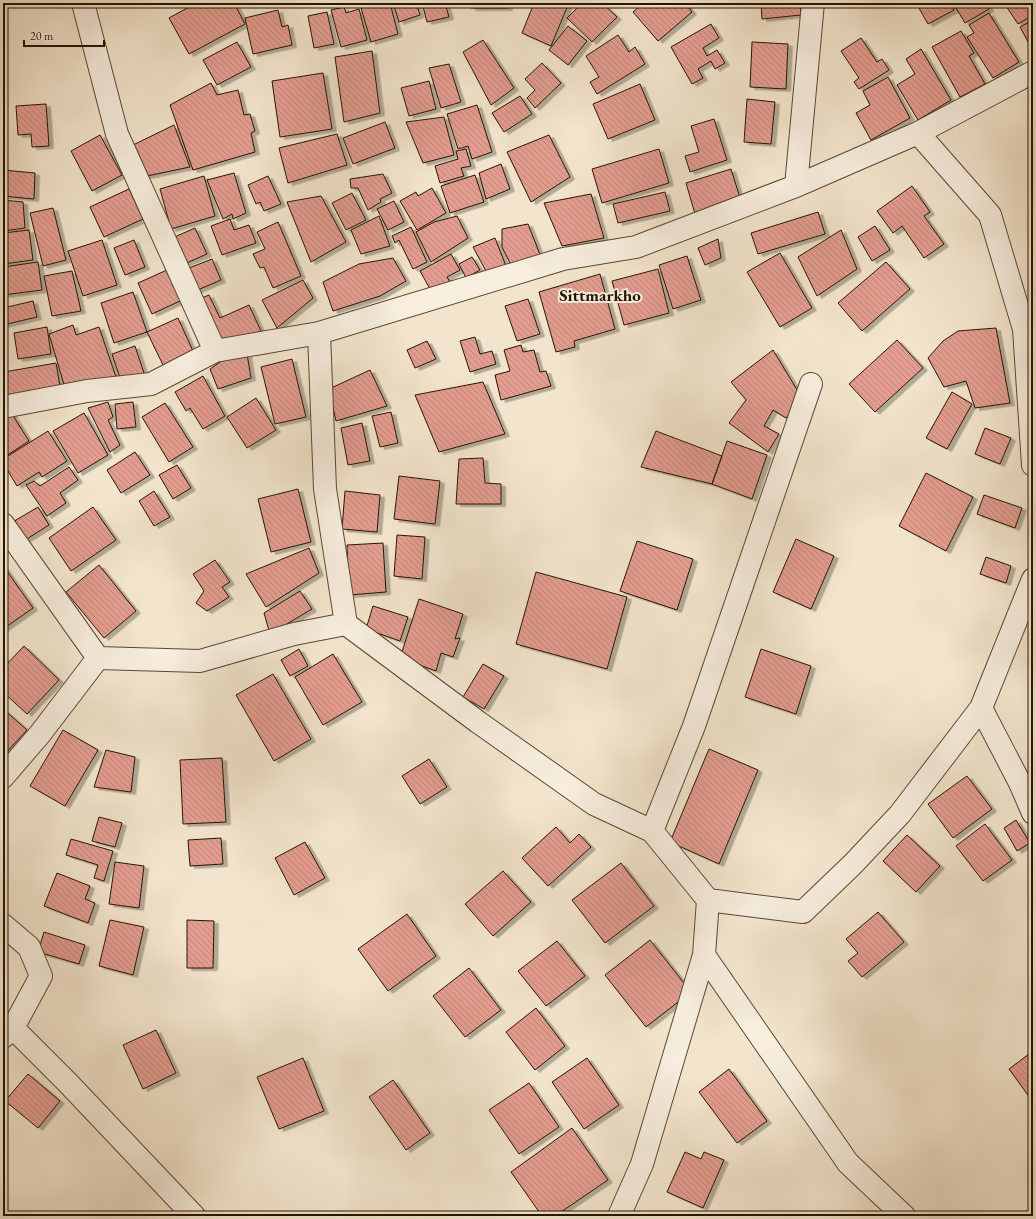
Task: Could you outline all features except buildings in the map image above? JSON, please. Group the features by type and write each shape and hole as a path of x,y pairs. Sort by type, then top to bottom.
{"street":[{"path":"83,3 117,134 215,351"},
{"path":"796,186 814,3"},
{"path":"3,407 87,391 151,384 215,351 318,334 563,259 636,247 796,186 918,133 1033,72"},
{"path":"918,133 990,215 1024,329 1033,465"},
{"path":"318,334 325,489 346,624 478,722 594,804 652,831 708,900 704,955 642,1164 619,1216"},
{"path":"652,831 694,726 811,384"},
{"path":"3,524 98,658"},
{"path":"708,900 803,912 853,864 900,814 980,708 1033,579"},
{"path":"98,658 200,661 294,634 346,624"},
{"path":"3,777 40,734 98,658"},
{"path":"980,708 1020,783 1033,813"},
{"path":"3,925 29,947 40,976 8,1032 74,1089 194,1216"},
{"path":"704,955 848,1163 904,1216"}],"district":[{"name":"Sittmarkho","path":"600,295"}]}
